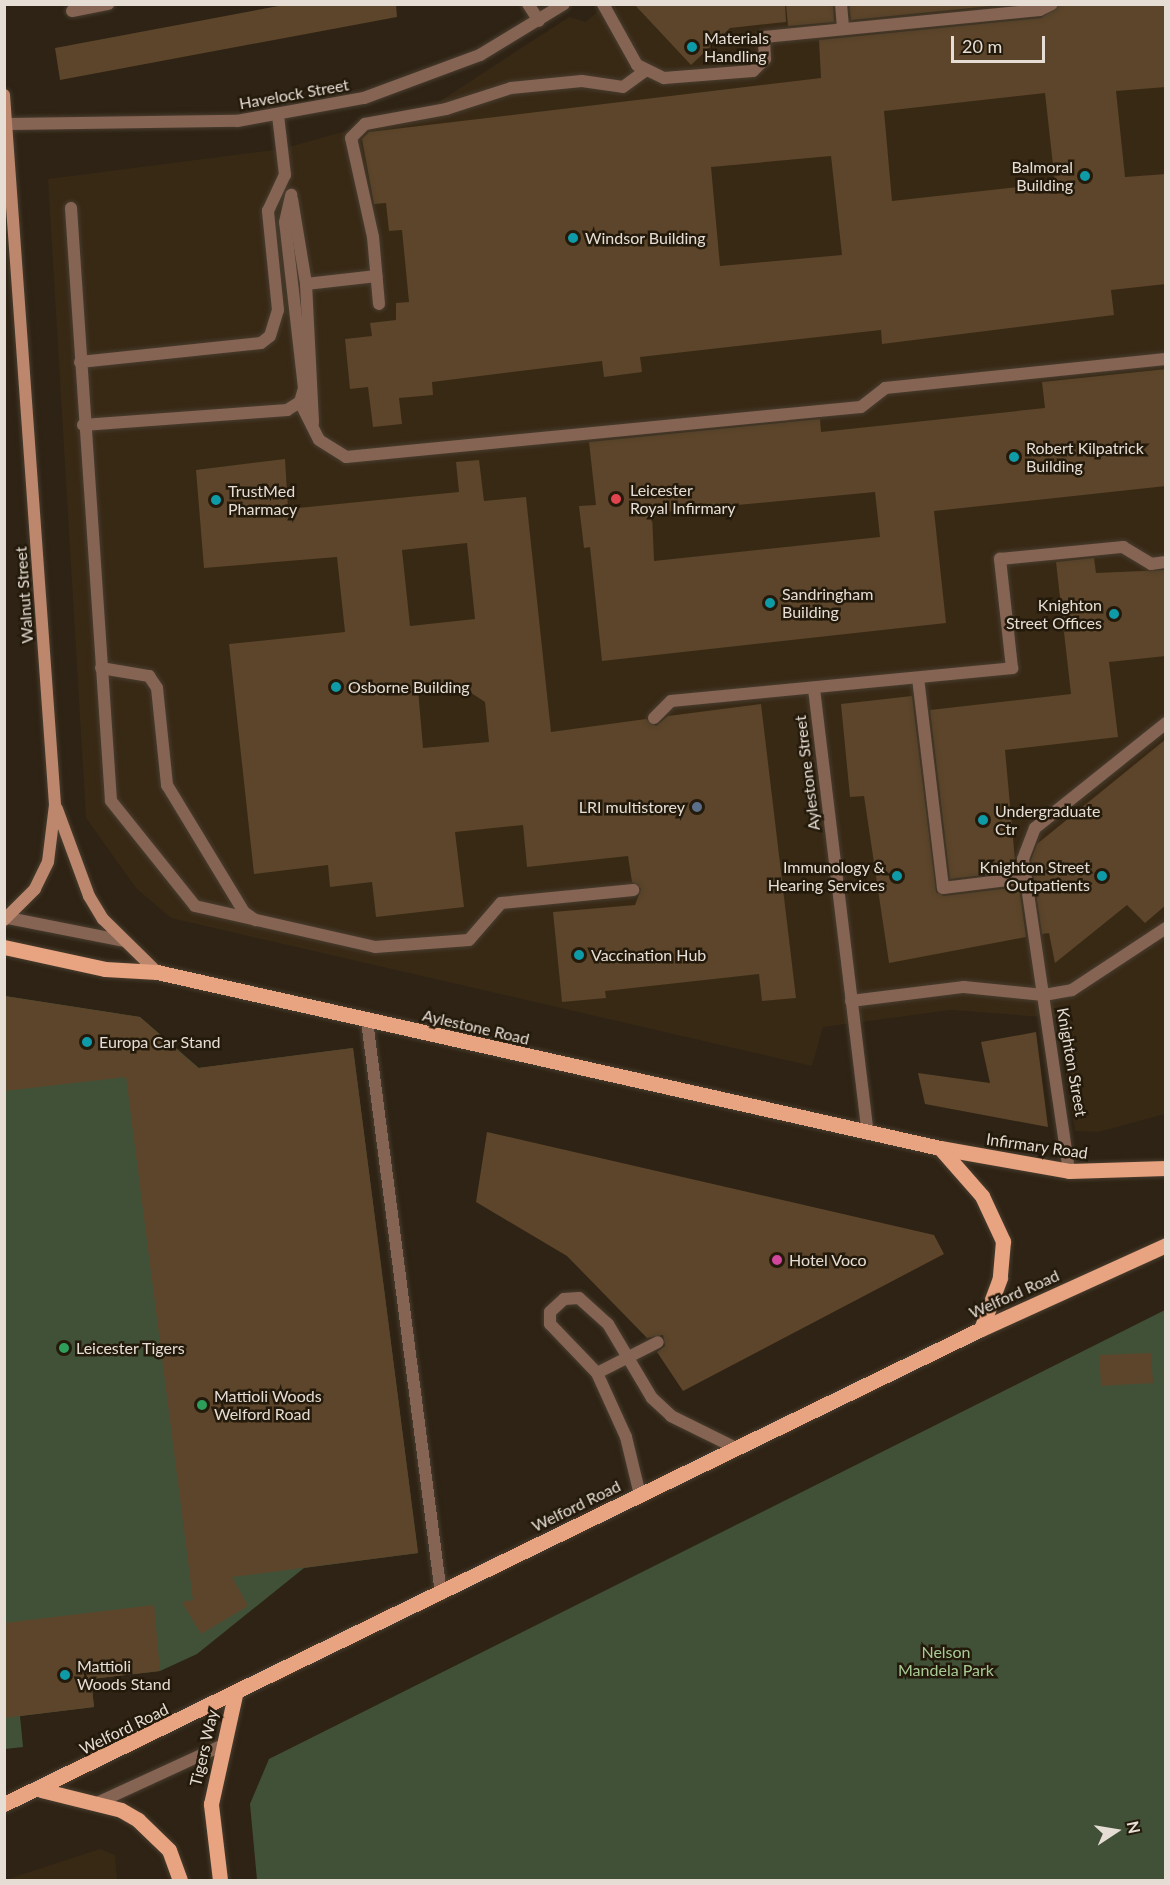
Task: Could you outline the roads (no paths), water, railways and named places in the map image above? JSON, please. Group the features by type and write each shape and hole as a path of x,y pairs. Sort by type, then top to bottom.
{"main road":[{"name":"Aylestone Road","path":"4,947 105,969 156,972 868,1134 940,1148"},
{"name":"Infirmary Road","path":"940,1148 1069,1171 1166,1168"},
{"path":"940,1148 982,1196 1003,1241 1000,1278 981,1329"},
{"name":"Welford Road","path":"4,1804 41,1790 981,1329 1166,1245"},
{"name":"Tigers Way","path":"220,1881 211,1804 235,1695"},
{"path":"41,1790 121,1810 152,1830 169,1850 180,1881"}],"street":[{"path":"72,11 108,4"},
{"path":"528,4 539,21"},
{"name":"Havelock Street","path":"9,124 237,121 278,115 420,80 480,55 564,4"},
{"path":"603,4 644,72 664,78 753,70 765,59 764,37 1040,10 1052,4"},
{"path":"841,4 843,29"},
{"path":"379,304 377,276 351,138 365,124 446,109 511,88 582,81 623,87 644,72"},
{"name":"Walnut Street","path":"4,95 9,124 55,805 48,862 36,889 6,919"},
{"path":"278,115 285,175 291,195 306,285 313,426"},
{"path":"80,362 261,343 270,336 278,310 268,211 285,175"},
{"path":"83,425 287,410 300,402 304,388 285,222 291,195"},
{"path":"71,208 83,425 111,801 195,906 264,926 375,947 469,940 501,903 633,890"},
{"path":"306,285 377,276"},
{"path":"300,402 324,445 346,457 861,407 885,388 1166,359"},
{"path":"654,718 671,701 814,689 1012,668 1000,560 1123,548 1151,564 1166,562"},
{"path":"100,668 149,676 156,688 168,785 244,912 264,926"},
{"path":"918,678 943,888 1025,878"},
{"name":"Aylestone Street","path":"814,689 868,1134"},
{"name":"Knighton Street","path":"1069,1171 1023,859 1035,828 1166,723"},
{"name":"Walnut Street","path":"55,805 89,896 124,941 156,972"},
{"path":"6,919 124,941"},
{"path":"851,1001 964,987 1044,995 1094,980 1166,928"},
{"path":"367,1021 441,1594"},
{"path":"640,1495 626,1437 597,1373 554,1335 550,1312 555,1304 572,1298 586,1303 629,1357 652,1398 671,1416 736,1448"},
{"path":"597,1373 658,1342"},
{"path":"97,1803 223,1745"}],"place":[{"name":"Materials Handling","path":"692,47"},
{"name":"Balmoral Building","path":"1085,176"},
{"name":"Windsor Building","path":"573,238"},
{"name":"Robert Kilpatrick Building","path":"1014,457"},
{"name":"Leicester Royal Infirmary","path":"616,499"},
{"name":"TrustMed Pharmacy","path":"216,500"},
{"name":"Sandringham Building","path":"770,603"},
{"name":"Knighton Street Offices","path":"1114,614"},
{"name":"Osborne Building","path":"336,687"},
{"name":"LRI multistorey","path":"697,807"},
{"name":"Undergraduate Ctr","path":"983,820"},
{"name":"Immunology & Hearing Services","path":"897,876"},
{"name":"Knighton Street Outpatients","path":"1102,876"},
{"name":"Vaccination Hub","path":"579,955"},
{"name":"Europa Car Stand","path":"87,1042"},
{"name":"Hotel Voco","path":"777,1260"},
{"name":"Leicester Tigers","path":"64,1348"},
{"name":"Mattioli Woods Welford Road","path":"202,1405"},
{"name":"Mattioli Woods Stand","path":"65,1675"}],"park label":[{"name":"Nelson Mandela Park","path":"946,1661"}]}
